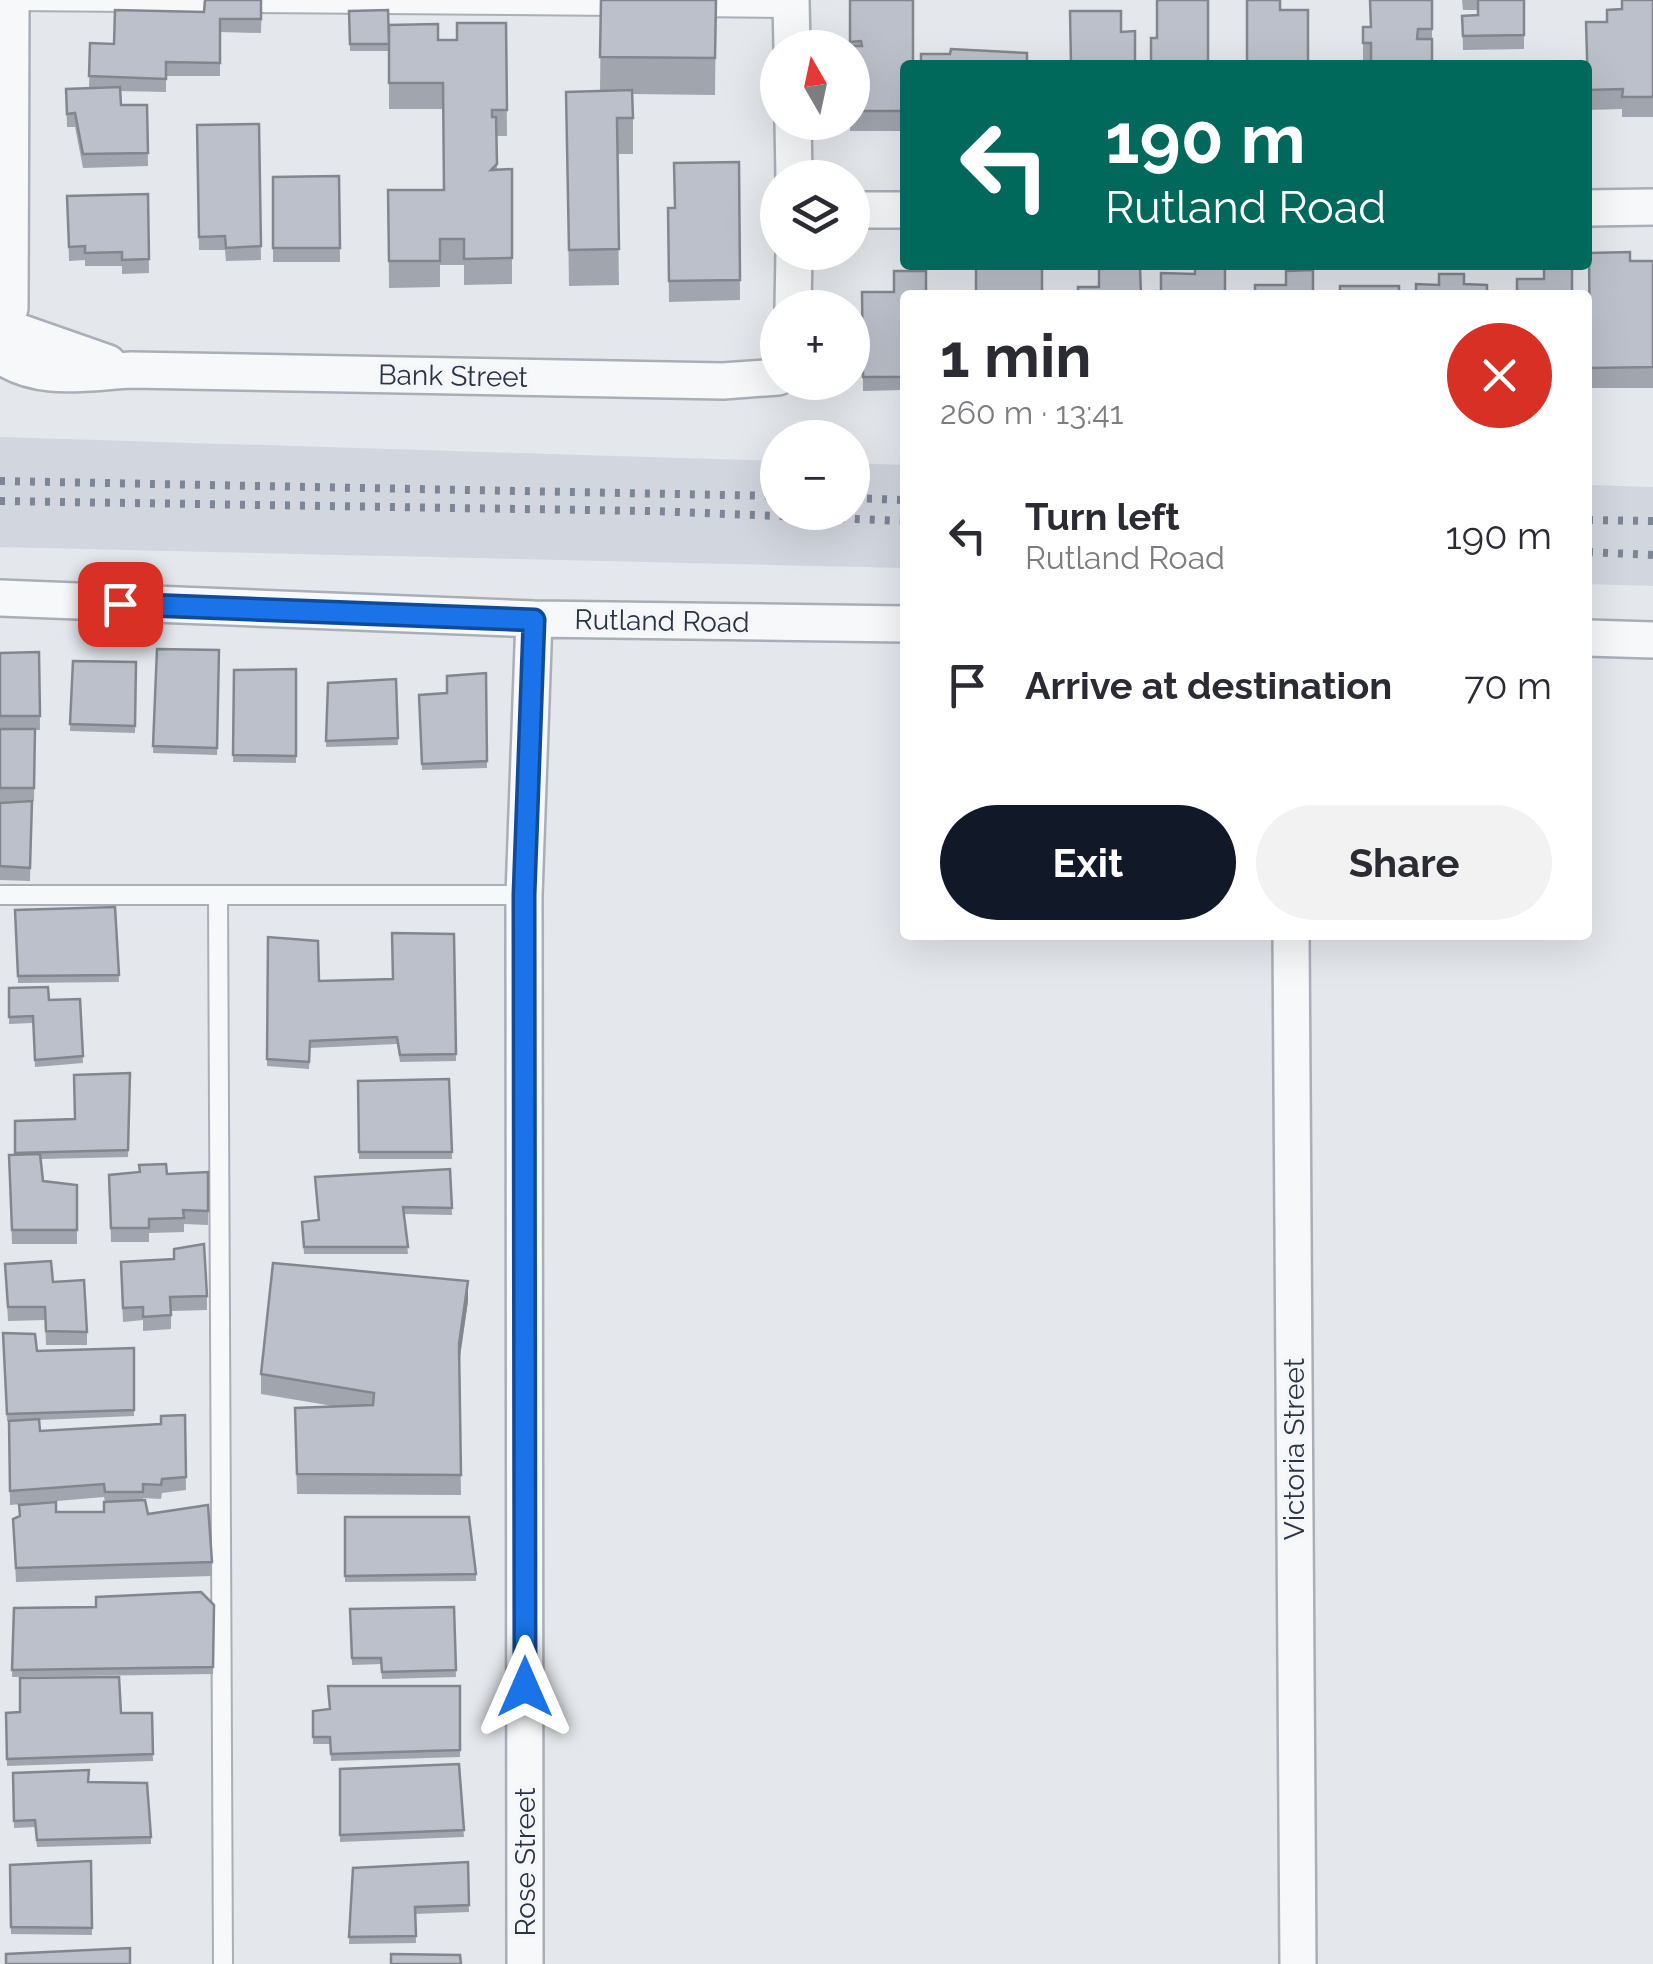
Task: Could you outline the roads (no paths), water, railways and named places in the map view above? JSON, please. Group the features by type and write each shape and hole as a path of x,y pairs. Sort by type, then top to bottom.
{"street":[{"path":"2,339 10,308 11,0"},
{"path":"791,4 792,30"},
{"path":"1592,208 1653,207"},
{"path":"870,210 900,210"},
{"name":"Bank Street","path":"2,339 132,370 760,379"},
{"name":"Rutland Road","path":"0,598 534,620 900,624"},
{"name":"Rose Street","path":"525,1964 524,895 534,620"},
{"path":"1592,638 1653,640"},
{"name":"Victoria Street","path":"1291,940 1298,1964"}],"lane":[{"path":"11,0 791,4"},
{"path":"0,895 524,895"},
{"path":"218,896 223,1964"}],"railway":[{"path":"0,481 760,496"},
{"path":"870,499 900,500"},
{"path":"0,501 652,511 900,521"},
{"path":"1592,520 1653,521"},
{"path":"1592,552 1653,555"}]}
